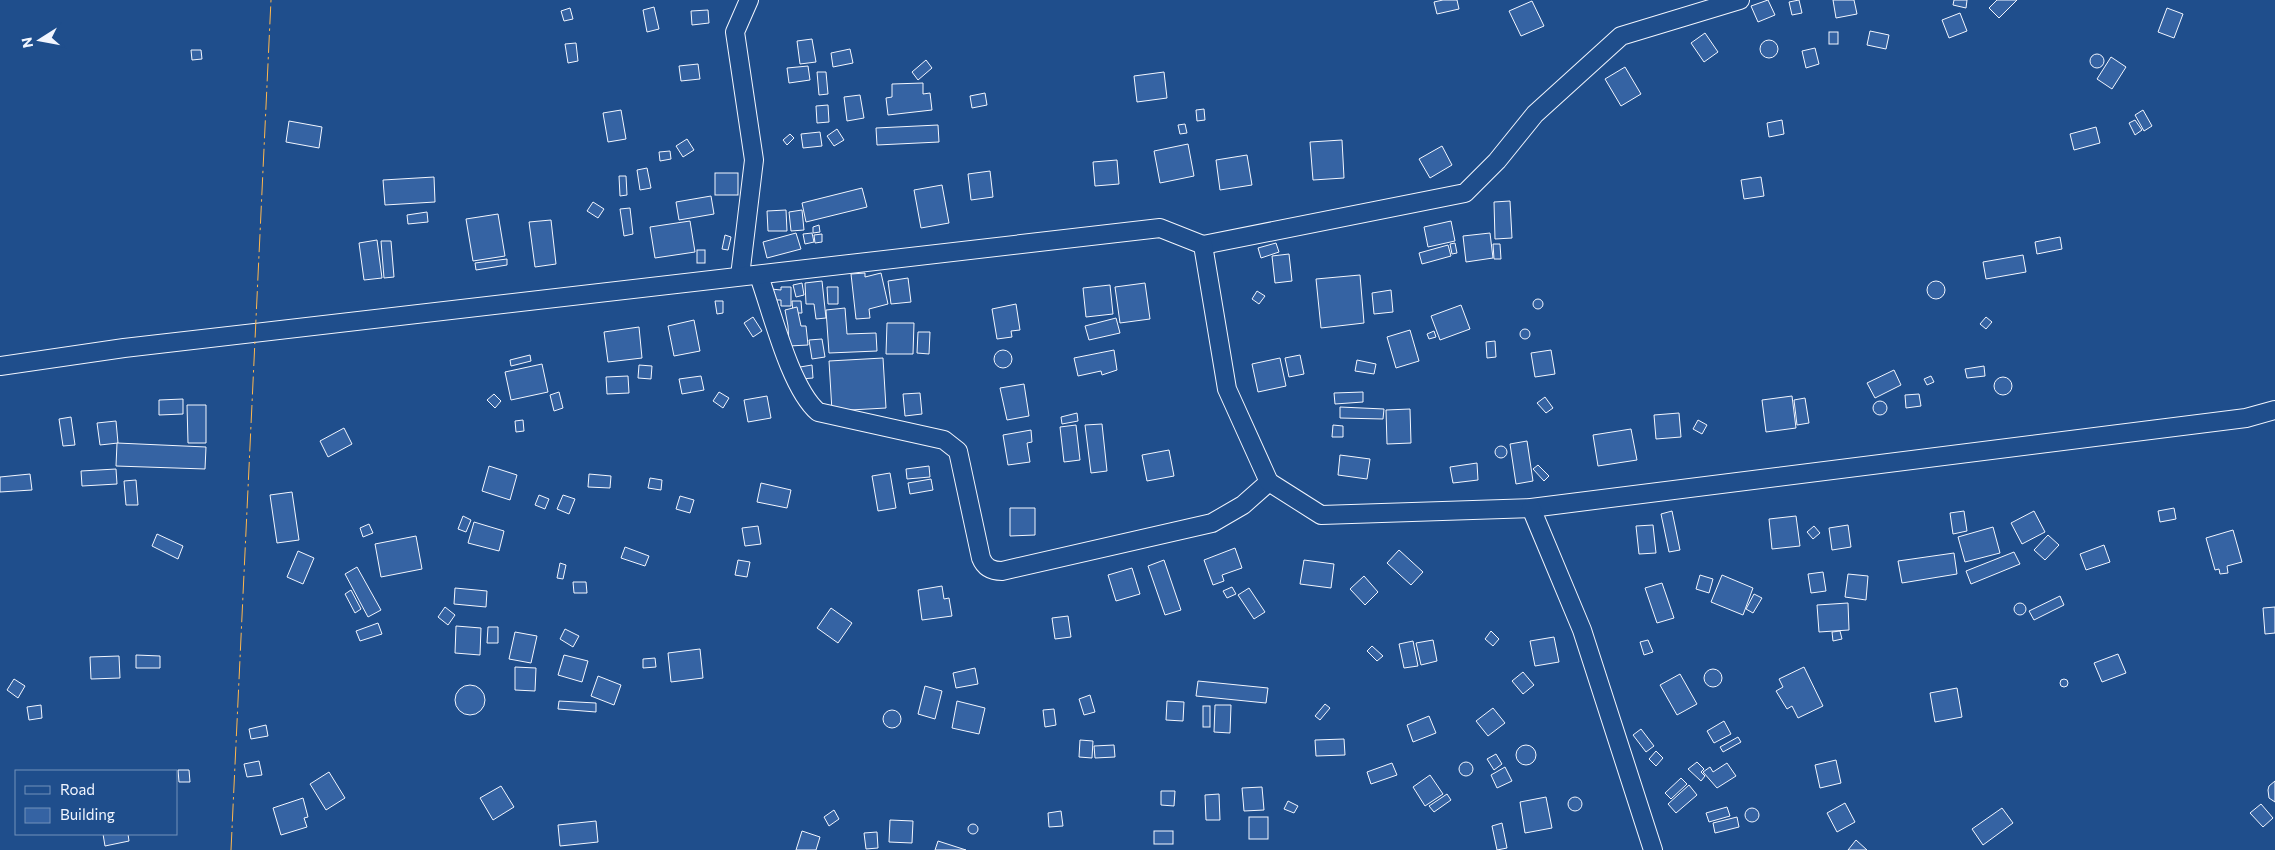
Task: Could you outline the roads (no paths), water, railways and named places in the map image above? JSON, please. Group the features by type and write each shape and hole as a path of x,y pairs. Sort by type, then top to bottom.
{"street":[{"path":"740,276 754,160 735,32 748,0"},
{"path":"0,366 143,346 1160,228 1204,245 1465,193 1497,161 1535,114 1621,36 1740,0"},
{"path":"1204,245 1227,389 1270,482 1321,515 1531,508 2246,418 2275,410"},
{"path":"759,276 794,379 809,404 818,412 944,440 958,450 981,558 984,564 994,571 1021,567 1212,523 1243,504 1270,482"},
{"path":"1531,508 1582,630 1653,850"}]}
